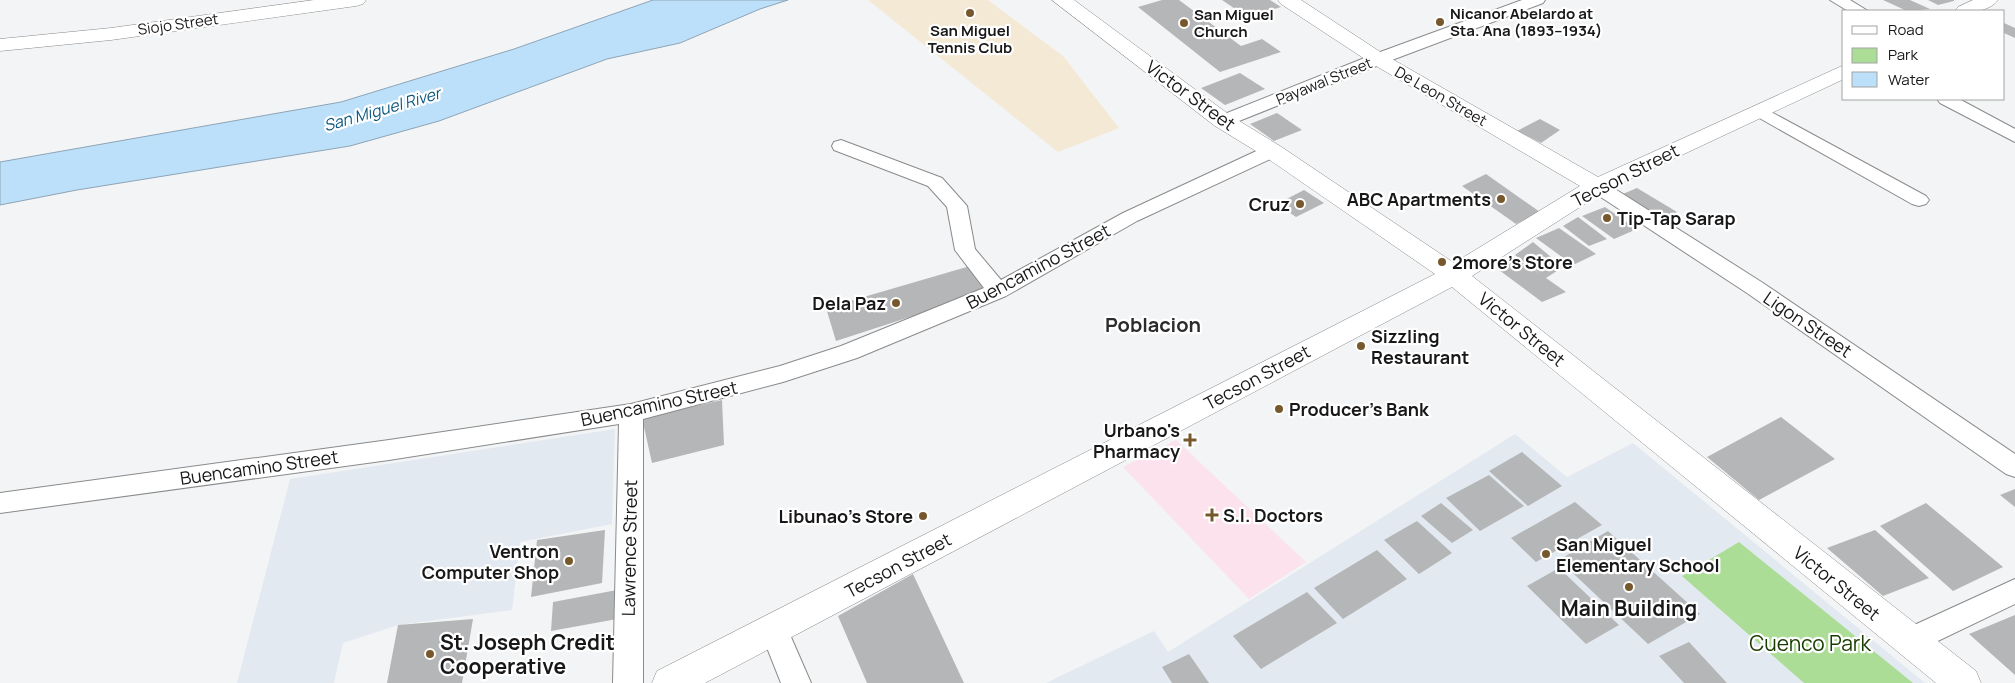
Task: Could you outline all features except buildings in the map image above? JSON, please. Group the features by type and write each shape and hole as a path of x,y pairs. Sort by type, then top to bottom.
{"street":[{"name":"Siojo Street","path":"0,45 111,34 356,0"},
{"name":"Victor Street","path":"1062,0 1223,121 1272,150 1454,274 1963,683"},
{"name":"De Leon Street","path":"1288,0 1378,59 1597,186"},
{"name":"Payawal Street","path":"1223,121 1378,59 1537,0"},
{"path":"1838,0 1858,10"},
{"path":"1967,10 1988,0"},
{"name":"Tecson Street","path":"670,683 1454,274 1597,186 1842,72"},
{"path":"1948,100 2015,136"},
{"path":"1760,111 1919,200"},
{"path":"841,146 935,182 957,206 964,250 998,291"},
{"name":"Buencamino Street","path":"0,503 388,450 631,413 783,374 849,352 998,291 1130,217 1272,150"},
{"name":"Ligon Street","path":"1597,186 1754,288 2015,467"},
{"name":"Lawrence Street","path":"628,683 631,413"},
{"path":"1909,641 2015,591"},
{"path":"774,630 796,683"}],"shaded area":[{"path":"868,0 988,0 1063,56 1119,128 1058,152"},
{"path":"615,429 612,524 520,542 512,610 398,625 343,643 334,683 237,683 290,479"},
{"name":"San Miguel Elementary School","path":"1515,434 1567,477 1633,443 1925,683 1046,683 1154,631 1168,652"},
{"name":"S.I. Doctors","path":"1176,440 1306,562 1249,599 1123,467"}],"green space":[{"name":"Cuenco Park","path":"1739,542 1913,683 1804,683 1682,576"}],"water":[{"name":"San Miguel River","path":"653,0 788,0 760,9 680,43 607,59 439,121 350,146 77,190 0,205 0,162 341,102 514,49"}],"place":[{"name":"San Miguel Tennis Club","path":"970,13"},
{"name":"Nicanor Abelardo at Sta. Ana (1893–1934)","path":"1440,22"},
{"name":"San Miguel Church","path":"1184,23"},
{"name":"ABC Apartments","path":"1501,199"},
{"name":"Cruz","path":"1300,204"},
{"name":"Tip-Tap Sarap","path":"1607,218"},
{"name":"2more's Store","path":"1442,262"},
{"name":"Dela Paz","path":"896,303"},
{"name":"Sizzling Restaurant","path":"1361,346"},
{"name":"Producer's Bank","path":"1279,409"},
{"name":"Urbano's Pharmacy","path":"1190,440"},
{"name":"S.I. Doctors","path":"1212,515"},
{"name":"Libunao's Store","path":"923,516"},
{"name":"San Miguel Elementary School","path":"1546,554"},
{"name":"Ventron Computer Shop","path":"569,561"},
{"name":"Main Building","path":"1629,587"},
{"name":"St. Joseph Credit Cooperative","path":"430,654"}],"district":[{"name":"Poblacion","path":"1153,324"}]}
